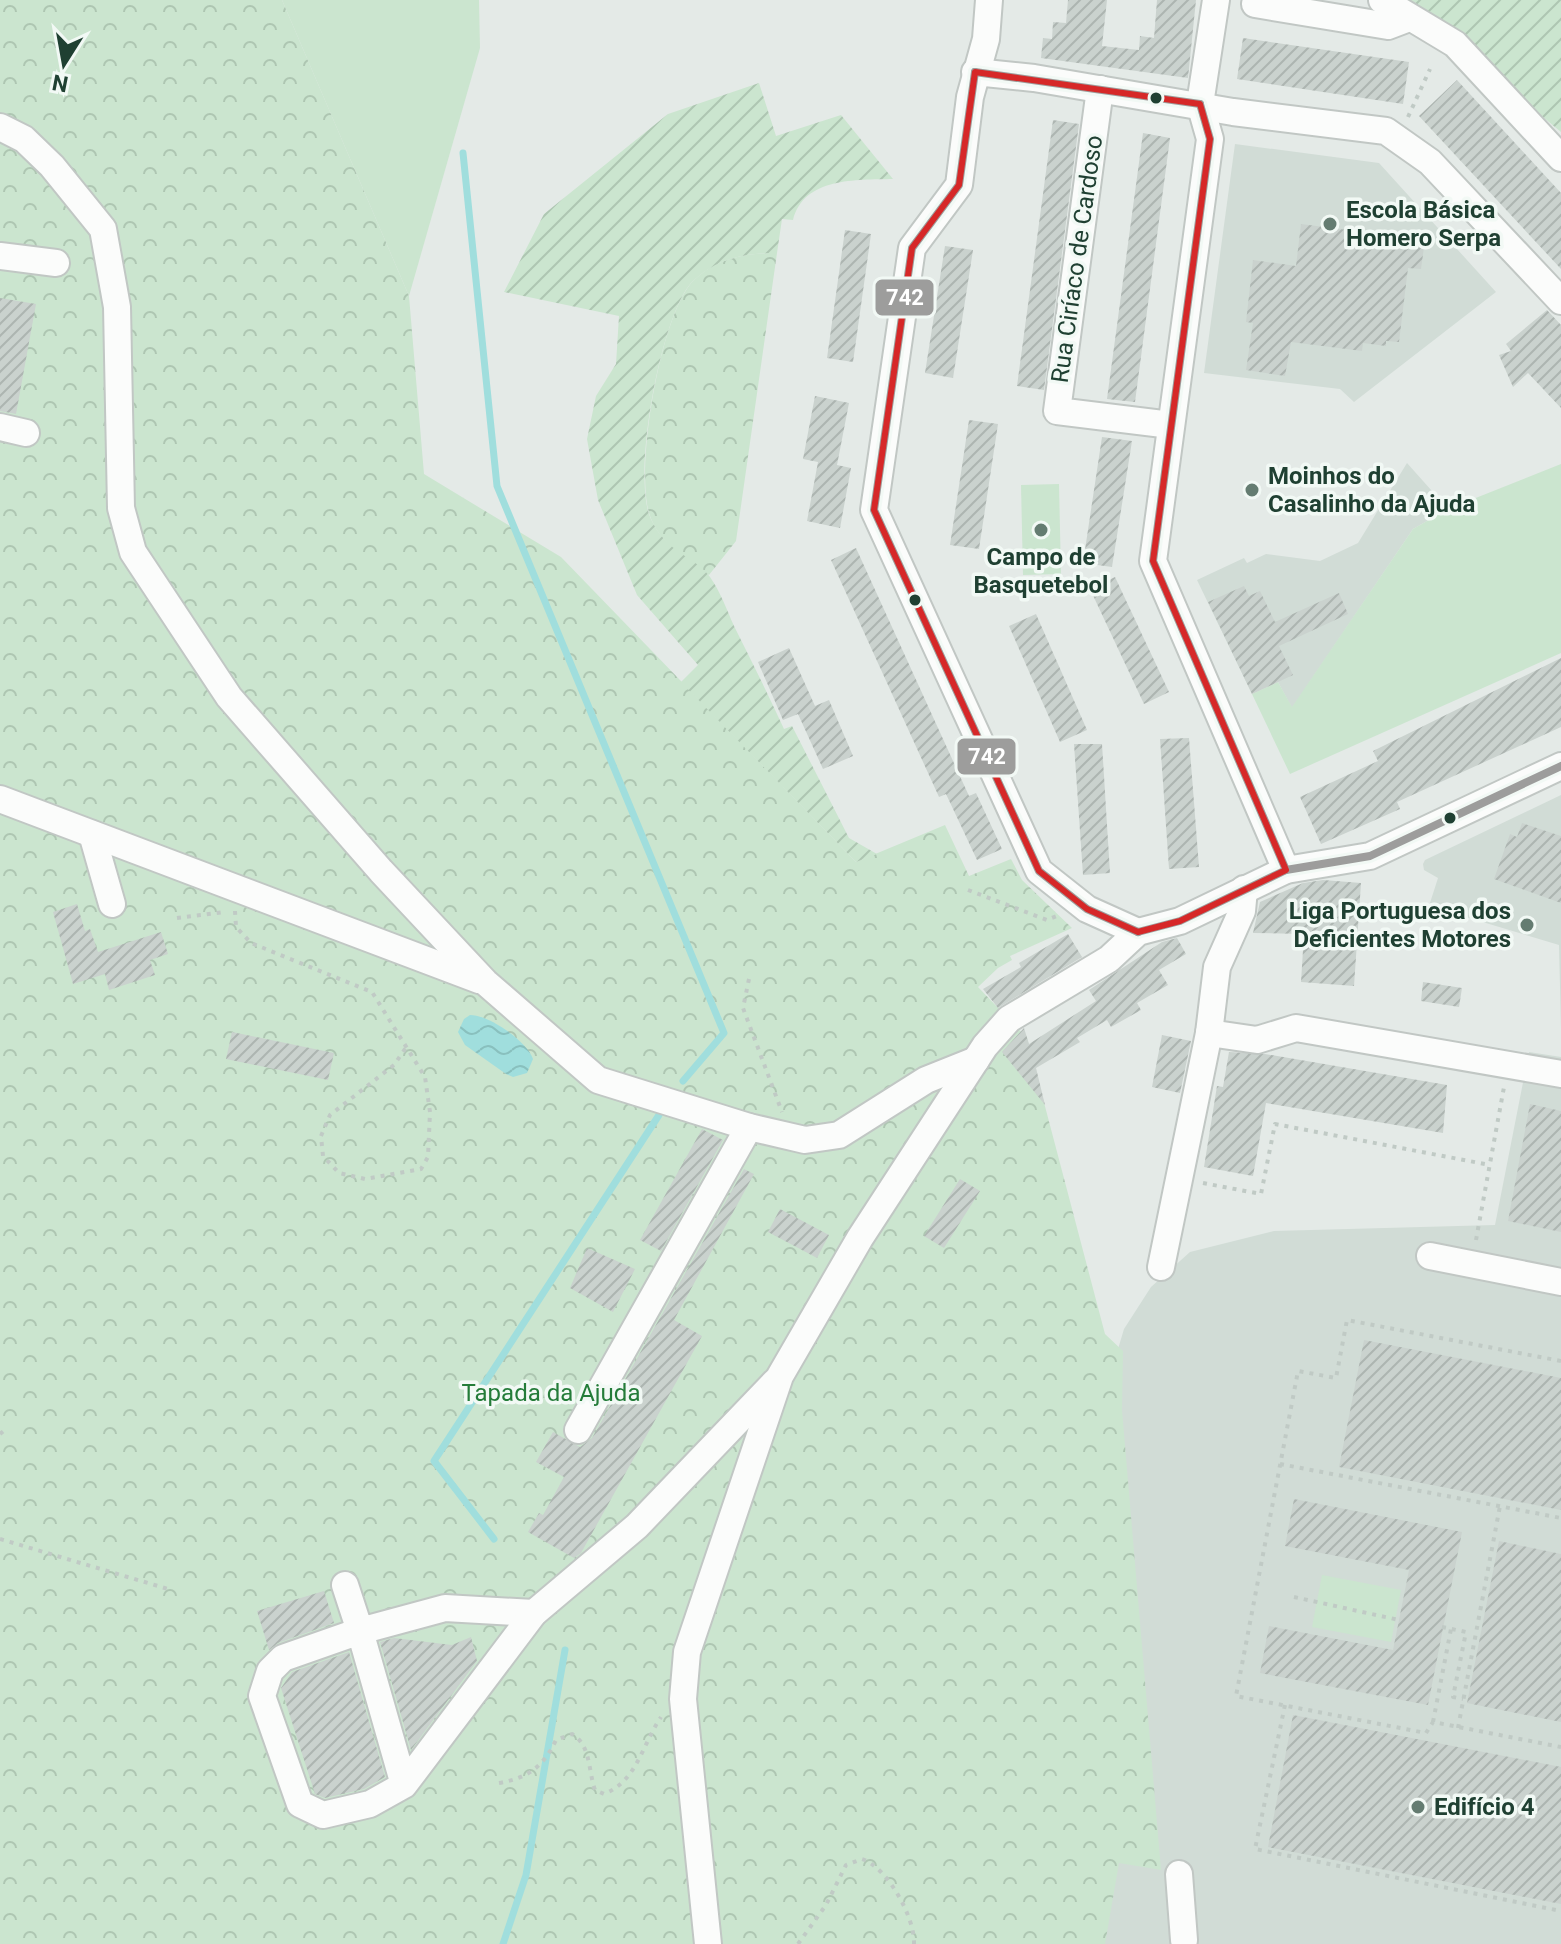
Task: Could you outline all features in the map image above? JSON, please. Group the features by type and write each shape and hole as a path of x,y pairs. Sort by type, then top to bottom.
{"street":[{"path":"989,0 986,39 975,72 959,185 912,248 874,510 1039,871 1087,909 1138,932"},
{"path":"1216,0 1200,104 1210,139 1153,561 1286,870"},
{"path":"1382,0 1455,44 1561,158"},
{"path":"1255,4 1335,8 1388,26 1409,18"},
{"path":"975,72 1200,104 1233,112 1386,131 1430,162 1561,301"},
{"name":"Rua Ciríaco de Cardoso","path":"1100,89 1057,411 1171,425"},
{"path":"0,127 24,139 52,166 103,229 117,307 121,508 133,552 229,697 381,871 485,982 598,1080 749,1127 805,1140 839,1135 926,1080 976,1060"},
{"path":"0,256 56,263"},
{"path":"708,1944 683,1699 687,1652 780,1376 860,1238 976,1060 1009,1019 1109,959 1138,932 1180,921 1286,870 1370,856 1561,766"},
{"path":"0,799 92,834 239,900 485,982"},
{"path":"92,834 112,904"},
{"path":"1161,1267 1209,1033 1217,967 1242,911 1244,889"},
{"path":"1209,1033 1257,1040 1296,1028 1561,1074"},
{"path":"578,1430 749,1127"},
{"path":"1430,1256 1561,1282"},
{"path":"534,1613 445,1608 360,1631 283,1658 270,1671 262,1696 300,1804 323,1815 370,1804 404,1785 534,1613 637,1526 780,1376"},
{"path":"345,1585 404,1785"},
{"path":"1179,1874 1188,1943"}],"path":[{"path":"1406,123 1430,69"},
{"path":"968,890 1047,920 1058,915"},
{"path":"177,918 239,900 236,927 251,943 372,992 407,1046 425,1077 430,1112 428,1157 421,1169 409,1173 365,1179 339,1173 323,1156 321,1136 330,1115 394,1065 407,1046"},
{"path":"749,979 743,1008 782,1106 779,1134"},
{"path":"1471,1264 1508,1065"},
{"path":"1179,1178 1261,1194 1275,1124 1490,1165"},
{"path":"1451,1629 1433,1722 1426,1733 1236,1696 1298,1371 1336,1378 1347,1320 1561,1361"},
{"path":"0,1434 7,1428"},
{"path":"1280,1464 1561,1518"},
{"path":"1458,1728 1500,1506"},
{"path":"0,1539 168,1589"},
{"path":"1294,1597 1399,1620"},
{"path":"1442,1627 1466,1632 1453,1697 1463,1699"},
{"path":"499,1783 521,1779 533,1771 548,1758 556,1740 572,1734 583,1740 587,1752 586,1765 595,1790 604,1794 619,1789 628,1779 672,1702 683,1699"},
{"path":"1285,1705 1255,1849 1561,1911"},
{"path":"1433,1722 1561,1747"},
{"path":"798,1944 826,1905 846,1865 862,1859 874,1863 906,1909 914,1944"}],"highlighted area":[{"path":"975,72 1200,104 1210,139 1153,561 1286,870 1180,921 1138,932 1087,909 1039,871 874,510 912,248 959,185"}],"shaded area":[{"name":"Escola Básica Homero Serpa","path":"1235,144 1379,163 1496,292 1354,402 1340,389 1204,373"},
{"path":"1407,463 1448,509 1413,529 1292,708 1278,682 1252,694 1197,580 1244,558 1247,563 1266,554 1320,561 1358,543"},
{"name":"Liga Portuguesa dos Deficientes Motores","path":"1561,795 1561,1028 1559,945 1429,906 1438,878 1424,870 1423,864 1425,860"},
{"path":"1529,1052 1561,1057 1561,1944 1100,1944 1115,1359 1124,1329 1151,1287 1190,1252 1274,1231 1495,1225"}],"green space":[{"name":"Tapada da Ajuda","path":"0,0 282,0 409,296 424,474 561,557 856,862 945,825 969,876 1011,859 1022,880 1072,928 1010,956 1012,960 998,968 978,987 1027,1038 1105,1334 1123,1351 1122,1410 1161,1870 1119,1863 1105,1944 0,1944"},
{"path":"282,0 479,0 480,48 409,296"},
{"path":"1384,0 1561,0 1561,132 1455,44"},
{"path":"759,83 776,136 841,115 893,179 848,181 820,188 799,206 793,220 782,219 777,253 732,258 712,267 693,281 681,298 660,359 647,434 646,498 651,519 665,540 704,570 714,582 784,729 792,726 849,838 877,854 856,862 681,682 698,665 637,595 598,500 587,439 596,396 616,364 619,316 504,292 544,214 668,114"},
{"path":"777,253 736,541 709,575 667,543 650,516 645,466 653,395 670,326 681,299 693,281 711,267 732,258"},
{"path":"1561,464 1561,653 1290,774 1252,694 1278,682 1292,707 1413,529 1448,509"},
{"name":"Campo de Basquetebol","path":"1059,484 1061,574 1023,575 1021,485"},
{"path":"1322,1575 1401,1590 1391,1642 1312,1627"}],"water":[{"path":"470,1015 497,1024 523,1045 533,1059 527,1073 513,1077 506,1074 465,1045 458,1032 464,1019"}],"building":[{"path":"1068,0 1107,0 1102,46 1139,50 1140,36 1154,38 1157,0 1196,0 1188,78 1041,58 1043,38 1052,39 1053,22 1066,23"},
{"path":"1243,38 1409,62 1403,104 1237,79"},
{"path":"1457,80 1561,193 1561,269 1419,116"},
{"path":"1053,120 1079,124 1044,390 1017,386"},
{"path":"1143,133 1170,138 1135,402 1107,399"},
{"path":"1301,224 1425,240 1421,269 1408,268 1399,342 1386,341 1386,346 1363,343 1362,351 1291,342 1285,376 1246,370 1253,323 1246,322 1253,260 1296,266"},
{"path":"845,230 871,234 853,362 827,358"},
{"path":"945,246 973,250 953,378 925,373"},
{"path":"0,298 36,304 16,414 0,411"},
{"path":"1547,310 1561,325 1561,408 1528,373 1513,387 1499,355 1511,351 1506,344"},
{"path":"815,396 849,403 837,465 851,468 840,528 807,521 818,462 803,459"},
{"path":"969,420 998,424 979,549 950,545"},
{"path":"1102,437 1132,441 1112,567 1083,563"},
{"path":"856,548 969,796 976,793 1002,849 977,860 946,794 939,797 831,560"},
{"path":"1115,577 1169,692 1144,704 1090,589"},
{"path":"1244,586 1249,596 1260,591 1275,622 1339,593 1348,614 1279,646 1293,675 1252,694 1208,602"},
{"path":"1036,614 1087,730 1060,742 1009,626"},
{"path":"789,648 815,706 829,700 853,756 823,769 798,714 783,720 758,662"},
{"path":"1561,658 1561,727 1397,802 1400,809 1321,844 1300,797 1378,761 1373,751"},
{"path":"1189,738 1199,867 1169,869 1160,739"},
{"path":"1074,744 1102,744 1110,873 1083,875"},
{"path":"1522,823 1561,836 1561,903 1494,879 1510,834 1517,837"},
{"path":"1323,880 1361,883 1354,986 1301,982 1304,934 1253,933 1260,902 1303,883"},
{"path":"77,904 85,931 90,929 98,952 161,932 168,954 150,960 155,975 109,990 105,974 73,984 53,912"},
{"path":"1068,934 1082,957 998,1008 983,989"},
{"path":"1177,938 1186,954 1159,970 1168,985 1137,1003 1141,1010 1111,1027 1107,1020 1077,1038 1080,1042 1036,1068 1045,1105 1002,1052 1024,1028 1029,1044 1096,1001 1089,990 1162,942"},
{"path":"1423,982 1462,988 1459,1007 1421,1001"},
{"path":"232,1032 334,1053 328,1080 226,1059"},
{"path":"1162,1035 1191,1041 1180,1093 1152,1087"},
{"path":"1229,1052 1265,1054 1447,1085 1443,1133 1266,1103 1253,1176 1204,1167 1217,1086 1223,1087"},
{"path":"1530,1104 1561,1111 1561,1232 1508,1221"},
{"path":"702,1129 723,1140 661,1251 640,1240"},
{"path":"744,1169 754,1174 674,1320 702,1336 581,1553 574,1558 528,1532 539,1513 543,1515 564,1477 536,1462 553,1432 580,1447 592,1438"},
{"path":"960,1179 980,1191 944,1248 924,1236"},
{"path":"780,1209 829,1235 817,1258 768,1232"},
{"path":"587,1248 635,1269 613,1312 570,1288"},
{"path":"1364,1340 1561,1378 1561,1510 1339,1467"},
{"path":"1294,1499 1462,1532 1428,1705 1260,1673 1269,1626 1393,1650 1409,1570 1285,1546"},
{"path":"1499,1541 1561,1554 1561,1722 1467,1703"},
{"path":"324,1591 334,1623 278,1643 269,1650 257,1611"},
{"path":"471,1637 477,1661 411,1750 380,1642 394,1638 452,1645"},
{"path":"349,1652 385,1777 364,1789 325,1798 315,1794 281,1688 292,1672"},
{"name":"Edifício 4","path":"1293,1715 1561,1767 1561,1904 1268,1847"}],"waterway":[{"path":"463,153 497,486 724,1033 683,1081"},
{"path":"494,1539 434,1461 659,1115"},
{"path":"503,1944 526,1875 565,1650"}],"transit line":[{"name":"742","path":"975,72 959,185 912,248 874,510 1039,871 1087,909 1138,932"},
{"name":"742","path":"975,72 1200,104"},
{"name":"742","path":"1200,104 1210,139 1153,561 1286,870"},
{"name":"742","path":"1138,932 1180,921 1286,870 1370,856 1561,766"}],"place":[{"name":"Escola Básica Homero Serpa","path":"1330,224"},
{"name":"Moinhos do Casalinho da Ajuda","path":"1252,490"},
{"name":"Campo de Basquetebol","path":"1041,530"},
{"name":"Liga Portuguesa dos Deficientes Motores","path":"1527,925"},
{"name":"Edifício 4","path":"1418,1807"}]}
